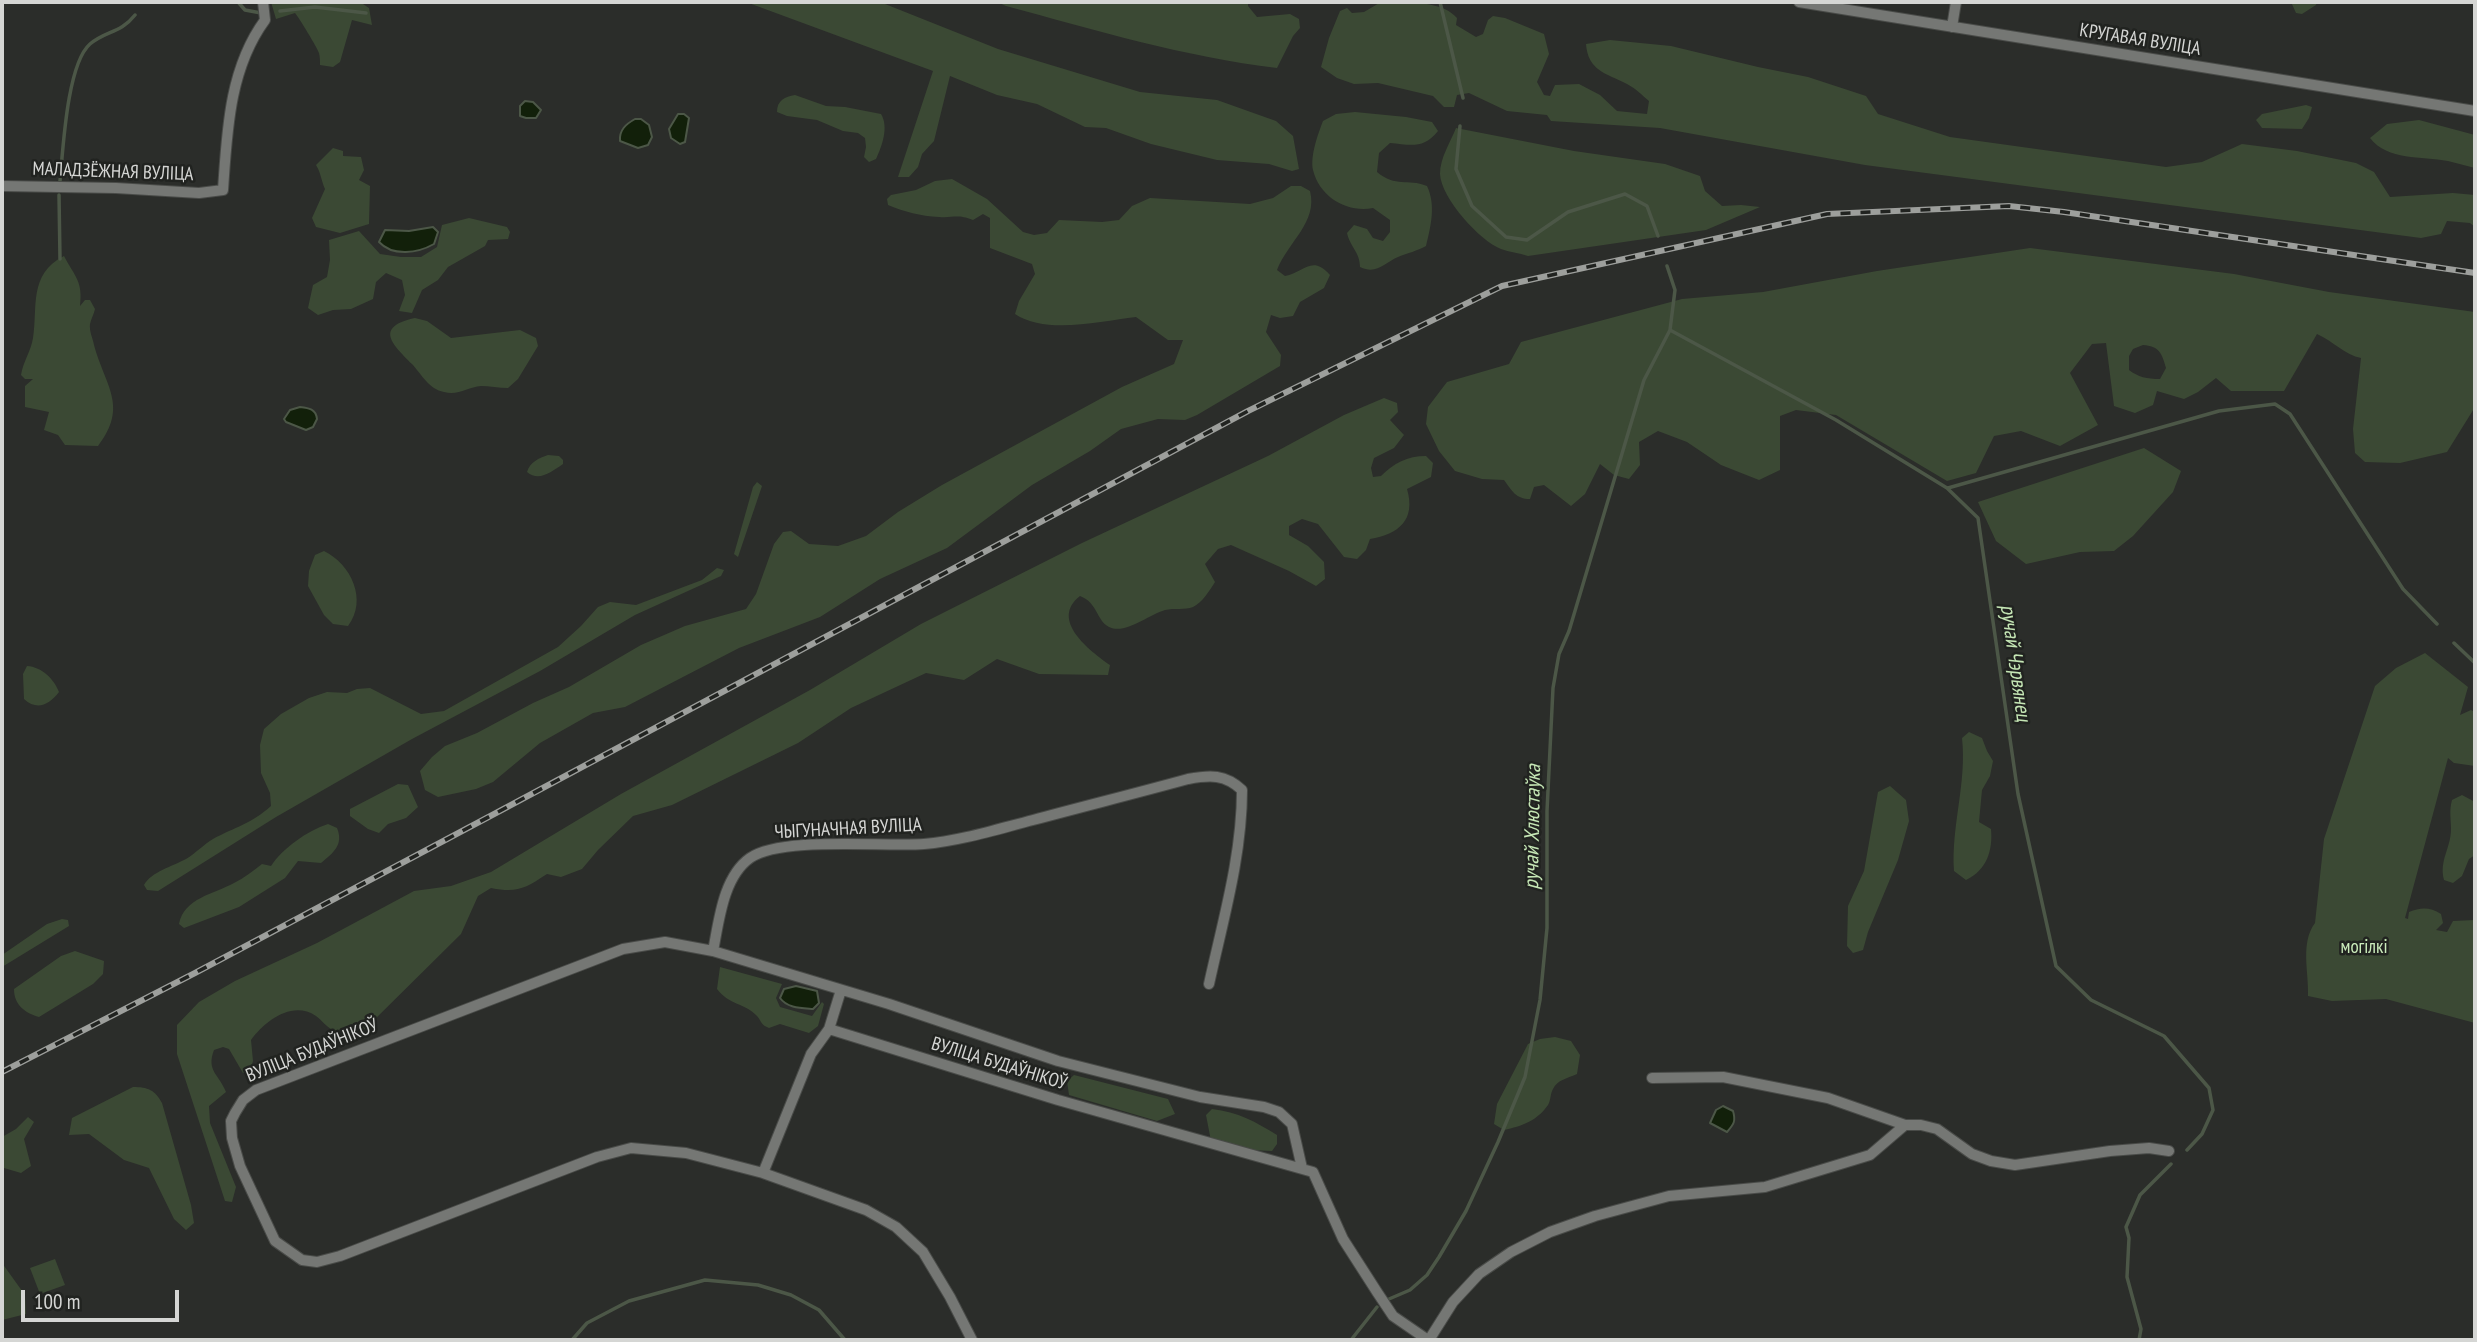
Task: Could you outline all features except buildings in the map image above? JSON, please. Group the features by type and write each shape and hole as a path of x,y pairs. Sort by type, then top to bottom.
{"street":[{"name":"МАЛАДЗЁЖНАЯ ВУЛІЦА","path":"2,186 199,193 223,190 229,111 251,39 265,20 263,2"},
{"name":"КРУГАВАЯ ВУЛІЦА","path":"1799,2 2475,111"},
{"path":"1952,27 1956,2"},
{"name":"ЧЫГУНАЧНАЯ ВУЛІЦА","path":"713,951 720,913 729,886 739,868 767,849 817,845 925,844 985,833 1212,775 1231,780 1242,790 1242,800 1240,842 1209,984"},
{"name":"ВУЛІЦА БУДАЎНІКОЎ","path":"713,951 665,942 623,949 256,1090 243,1100 235,1113 231,1121 232,1138 240,1166 275,1241 302,1260 317,1262 340,1256 597,1157 632,1148 686,1153 763,1173 866,1210 896,1227 923,1252 972,1340"},
{"path":"713,951 889,1004 1058,1061 1200,1097 1264,1107 1279,1112 1292,1124 1307,1170 1343,1239 1382,1300 1393,1316 1428,1340 1453,1302 1479,1274 1511,1252 1550,1232 1595,1216 1669,1196 1765,1187 1871,1155 1905,1125"},
{"path":"763,1173 811,1054 829,1029 841,990"},
{"name":"ВУЛІЦА БУДАЎНІКОЎ","path":"829,1029 1058,1100 1307,1170"},
{"path":"1652,1078 1723,1077 1780,1086 1828,1098 1905,1125 1937,1129 1972,1154 2015,1165 2110,1151 2149,1149 2169,1152"}],"green space":[{"path":"271,2 360,2 369,8 372,25 352,20 340,62 333,67 320,65 318,50 295,13 276,19"},
{"path":"746,2 880,2 998,49 1140,92 1217,100 1276,121 1293,136 1299,169 1292,171 1269,164 1217,160 1151,144 1106,128 1085,127 1037,104 997,95 950,76 934,141 922,154 918,167 909,177 898,177 933,71"},
{"path":"997,2 1248,2 1257,17 1290,14 1299,19 1300,28 1277,68 1140,42"},
{"path":"1381,2 1422,3 1442,8 1457,18 1456,25 1476,37 1483,34 1488,20 1493,16 1505,18 1544,34 1549,54 1537,82 1544,95 1550,96 1555,85 1579,84 1600,95 1617,111 1647,114 1649,101 1630,86 1594,66 1587,53 1586,44 1610,40 1671,46 1808,77 1866,96 1878,114 1950,137 2166,167 2202,162 2242,144 2297,151 2356,163 2374,172 2390,197 2453,193 2475,195 2475,227 2470,223 2447,221 2441,234 2421,238 1865,165 1660,128 1551,121 1547,115 1507,111 1469,93 1457,95 1454,107 1444,107 1433,96 1378,83 1354,84 1337,78 1321,67 1340,11 1347,8 1352,13 1364,12"},
{"path":"2291,2 2317,2 2302,14 2296,13"},
{"path":"795,95 826,106 881,114 885,131 876,159 869,162 864,157 865,138 858,133 843,131 817,120 777,112 782,100"},
{"path":"2306,105 2312,107 2302,129 2262,128 2256,120 2262,114"},
{"path":"1355,112 1432,122 1438,131 1428,141 1411,145 1390,143 1379,153 1377,172 1384,177 1427,186 1432,216 1426,246 1371,270 1360,267 1347,233 1354,225 1367,229 1373,238 1383,241 1390,232 1390,220 1373,208 1345,206 1328,196 1317,180 1312,164 1323,121 1336,114"},
{"path":"2419,120 2475,135 2475,168 2448,161 2395,154 2386,151 2370,138 2387,124"},
{"path":"1456,128 1574,151 1665,164 1700,176 1705,191 1722,206 1760,207 1706,230 1528,256 1507,251 1492,244 1463,218 1442,184 1442,162"},
{"path":"333,148 343,151 343,156 361,157 364,170 359,180 370,186 369,224 340,233 316,227 312,218 325,189 316,165"},
{"path":"952,179 987,199 1023,232 1034,235 1047,233 1059,220 1119,220 1132,206 1150,198 1250,204 1273,198 1291,186 1301,186 1310,191 1310,212 1277,270 1285,276 1313,265 1324,269 1330,275 1324,288 1300,302 1293,316 1280,318 1271,315 1266,332 1281,355 1280,366 1197,415 1185,420 1158,419 1121,429 1090,451 1032,485 947,548 880,579 820,617 739,648 625,707 593,713 540,743 493,782 476,789 438,797 425,790 420,771 445,746 569,687 641,645 685,626 746,609 756,594 774,544 783,532 791,531 809,544 838,546 866,536 942,485 1122,387 1174,364 1183,340 1168,340 1136,317 1058,325 1042,324 1015,314 1019,301 1035,274 1032,264 990,248 990,218 983,214 973,220 913,213 888,205 887,199 891,195 916,190 935,181"},
{"path":"469,218 507,227 510,232 508,239 488,240 485,246 448,267 438,280 422,290 412,313 399,311 405,295 402,280 386,273 376,282 373,299 351,309 333,310 318,315 308,308 313,285 327,277 329,240 359,231 380,254 421,257 437,247 442,225"},
{"path":"2030,248 2234,274 2329,292 2475,312 2475,407 2447,452 2400,463 2365,462 2355,453 2353,429 2361,358 2317,334 2284,391 2231,391 2216,378 2184,399 2157,391 2153,405 2135,413 2114,406 2106,343 2092,344 2070,373 2098,425 2060,446 2021,431 1994,436 1976,473 1947,481 1836,415 1796,410 1780,416 1780,470 1759,480 1721,465 1687,442 1658,431 1639,442 1640,465 1629,479 1614,475 1600,464 1585,494 1571,506 1544,485 1534,487 1530,499 1525,499 1515,494 1504,480 1482,479 1455,471 1439,451 1426,424 1428,407 1447,382 1509,364 1521,342 1682,299 1763,292 1877,271","holes":["2148,346 2159,351 2163,358 2166,368 2160,379 2143,377 2129,370 2129,356 2133,349"]},
{"path":"64,256 79,285 80,306 85,300 90,300 95,309 90,324 91,332 112,396 112,419 98,446 65,445 58,435 44,430 49,412 25,407 25,386 33,379 25,379 21,375 33,338 37,292 45,272"},
{"path":"415,318 427,321 451,338 520,330 536,338 538,346 518,379 508,388 481,386 454,393 444,392 426,381 393,343 391,331 394,326"},
{"path":"1384,398 1397,403 1398,412 1390,420 1404,435 1394,448 1374,458 1371,468 1373,477 1381,476 1407,459 1426,456 1433,463 1431,477 1407,489 1409,509 1403,524 1389,533 1370,539 1366,550 1357,559 1344,557 1318,524 1302,519 1289,526 1289,535 1308,546 1324,562 1325,579 1316,586 1231,545 1218,549 1205,564 1215,582 1203,599 1193,607 1165,610 1129,626 1115,629 1105,624 1094,607 1080,596 1072,605 1069,615 1071,625 1084,643 1110,665 1108,675 1039,674 997,659 964,680 926,673 851,708 798,743 672,805 633,816 582,869 561,877 547,874 520,889 491,888 478,896 461,934 365,1029 337,1032 316,1016 298,1010 271,1020 251,1040 253,1061 250,1071 243,1073 229,1049 223,1047 214,1050 212,1068 226,1092 209,1106 210,1123 236,1187 232,1202 225,1201 177,1054 177,1025 199,1002 235,981 317,943 414,891 451,886 491,872 621,794 810,690 921,624 1082,543 1268,456 1344,415"},
{"path":"2144,448 2181,471 2173,492 2133,536 2114,551 2080,552 2026,564 1996,541 1978,502"},
{"path":"548,455 559,456 563,464 540,476 527,472 533,463"},
{"path":"757,482 762,486 738,557 734,554 753,487"},
{"path":"324,551 342,565 354,584 356,605 348,626 333,624 324,615 308,586 309,571 315,555"},
{"path":"717,568 724,570 721,576 635,615 540,671 412,739 276,817 158,891 147,890 144,885 157,873 186,859 213,839 250,821 271,806 270,793 261,773 260,745 264,729 281,714 309,698 327,692 347,693 370,688 421,714 444,711 558,647 598,607 610,602 636,605 702,580"},
{"name":"могілкі","path":"2425,653 2468,687 2460,715 2471,710 2475,712 2475,766 2454,763 2448,758 2405,918 2408,919 2409,912 2413,910 2433,910 2441,914 2443,923 2436,930 2447,932 2453,921 2475,920 2475,1023 2386,999 2332,1001 2308,996 2306,949 2310,931 2315,923 2324,839 2375,686 2396,668"},
{"path":"27,666 42,671 57,687 59,692 43,705 34,705 24,699 23,674"},
{"path":"1969,732 1982,738 1993,761 1990,776 1982,790 1979,822 1991,829 1990,852 1979,871 1966,880 1954,871 1954,854 1962,771 1962,738"},
{"path":"398,784 408,785 418,807 406,818 388,824 379,833 368,829 350,816 350,809"},
{"path":"1890,786 1906,800 1909,821 1898,860 1863,950 1853,953 1847,946 1848,906 1864,871 1878,792"},
{"path":"2462,795 2475,802 2475,855 2469,859 2462,876 2453,883 2444,880 2443,866 2451,829 2452,800"},
{"path":"328,824 337,828 339,839 333,852 321,863 298,861 285,878 239,907 184,928 179,924 182,915 193,903 238,881 262,864 271,866 296,841"},
{"path":"62,919 68,920 69,926 2,967 2,955 47,924"},
{"path":"75,951 104,961 103,974 93,984 39,1017 21,1008 14,989 61,956"},
{"path":"720,967 782,984 776,998 780,1007 812,1016 822,1002 824,1004 818,1026 809,1033 780,1024 769,1028 764,1026 752,1012 717,989"},
{"path":"1555,1037 1571,1041 1580,1055 1577,1074 1557,1083 1548,1105 1534,1119 1504,1130 1494,1124 1497,1104 1528,1044"},
{"path":"1074,1075 1168,1099 1175,1114 1157,1121 1069,1095 1067,1081"},
{"path":"133,1087 150,1090 162,1103 191,1205 194,1223 186,1230 174,1219 149,1168 124,1160 89,1134 69,1135 72,1118"},
{"path":"1212,1109 1238,1115 1262,1126 1277,1135 1277,1144 1272,1151 1250,1150 1211,1141 1206,1115"},
{"path":"28,1117 34,1122 24,1139 31,1166 21,1173 4,1168 2,1173 2,1137 16,1129"},
{"path":"55,1259 65,1285 40,1294 30,1268"},
{"path":"2,1263 25,1295 26,1314 2,1320"}],"shaded area":[{"path":"525,101 533,102 541,110 536,118 520,116 520,106"},
{"path":"678,114 689,118 685,142 680,144 671,138 669,129"},
{"path":"635,119 641,119 649,125 652,137 648,145 638,148 620,141 624,128"},
{"path":"433,227 438,232 434,244 421,250 398,252 379,242 385,230 409,231"},
{"path":"300,407 314,411 317,419 313,427 306,430 284,419 290,410"},
{"path":"796,986 817,991 819,1003 813,1009 786,1004 780,998 784,989"},
{"path":"1723,1106 1734,1114 1734,1122 1727,1132 1710,1123 1716,1110"}],"waterway":[{"path":"238,2 245,10 261,13"},
{"name":"ручай Чэрвянец","path":"1440,2 1463,98"},
{"path":"280,11 315,7 366,13"},
{"path":"60,181 71,88 82,54 90,44 124,25 135,15"},
{"name":"ручай Чэрвянец","path":"1460,126 1456,169 1472,206 1506,237 1527,240 1568,212 1625,194 1647,206 1658,236"},
{"path":"59,195 60,259"},
{"name":"ручай Чэрвянец","path":"1667,266 1675,290 1670,330 1836,420 1947,488 1978,518 2018,794 2056,966 2091,1000 2164,1036 2209,1088 2213,1110 2202,1134 2187,1150"},
{"name":"ручай Хлюстаўка","path":"1389,1299 1410,1290 1427,1275 1439,1257 1466,1211 1525,1077 1540,1000 1547,928 1547,811 1553,688 1559,654 1569,631 1644,380 1670,330"},
{"path":"1948,488 2219,411 2275,404 2290,414 2403,589 2437,624"},
{"path":"2454,643 2475,663"},
{"name":"ручай Чэрвянец","path":"2139,1340 2141,1329 2127,1277 2129,1238 2126,1227 2140,1195 2171,1164"},
{"name":"ручай Хлюстаўка","path":"572,1340 587,1323 629,1301 705,1280 758,1285 791,1295 819,1310 845,1340"},
{"name":"ручай Хлюстаўка","path":"1351,1340 1377,1307"}],"railway":[{"path":"2,1072 195,973 1248,411 1502,286 1827,214 2009,206 2475,273"}]}
